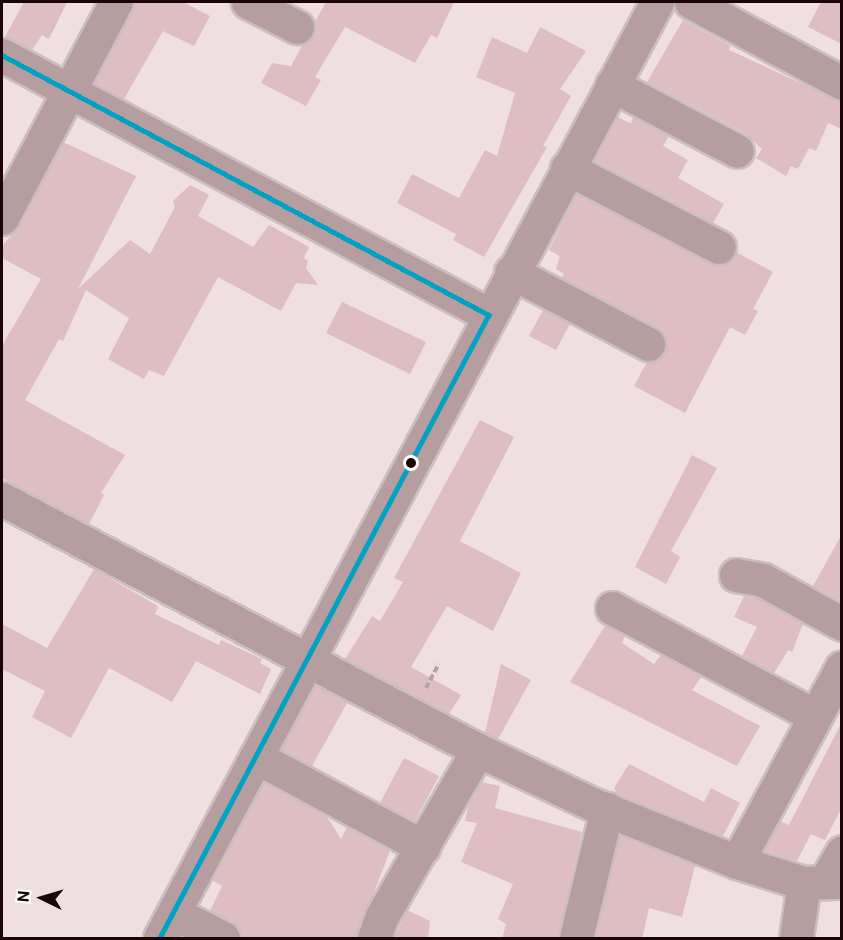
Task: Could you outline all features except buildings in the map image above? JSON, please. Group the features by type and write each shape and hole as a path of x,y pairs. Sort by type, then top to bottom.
{"street":[{"path":"2,218 116,2"},
{"path":"248,2 297,25"},
{"path":"223,939 167,926 511,272 657,2"},
{"path":"691,2 842,83"},
{"path":"2,55 489,315"},
{"path":"612,85 717,149"},
{"path":"567,168 719,247"},
{"path":"511,272 648,344"},
{"path":"2,499 478,750 607,809 737,862 828,874 796,939"},
{"path":"736,575 763,580 842,624"},
{"path":"612,608 826,711"},
{"path":"737,862 826,711 842,667"},
{"path":"374,939 382,916 478,750"},
{"path":"256,757 423,847"},
{"path":"576,939 607,809"}],"transit line":[{"path":"2,55 489,315 160,938"}]}
